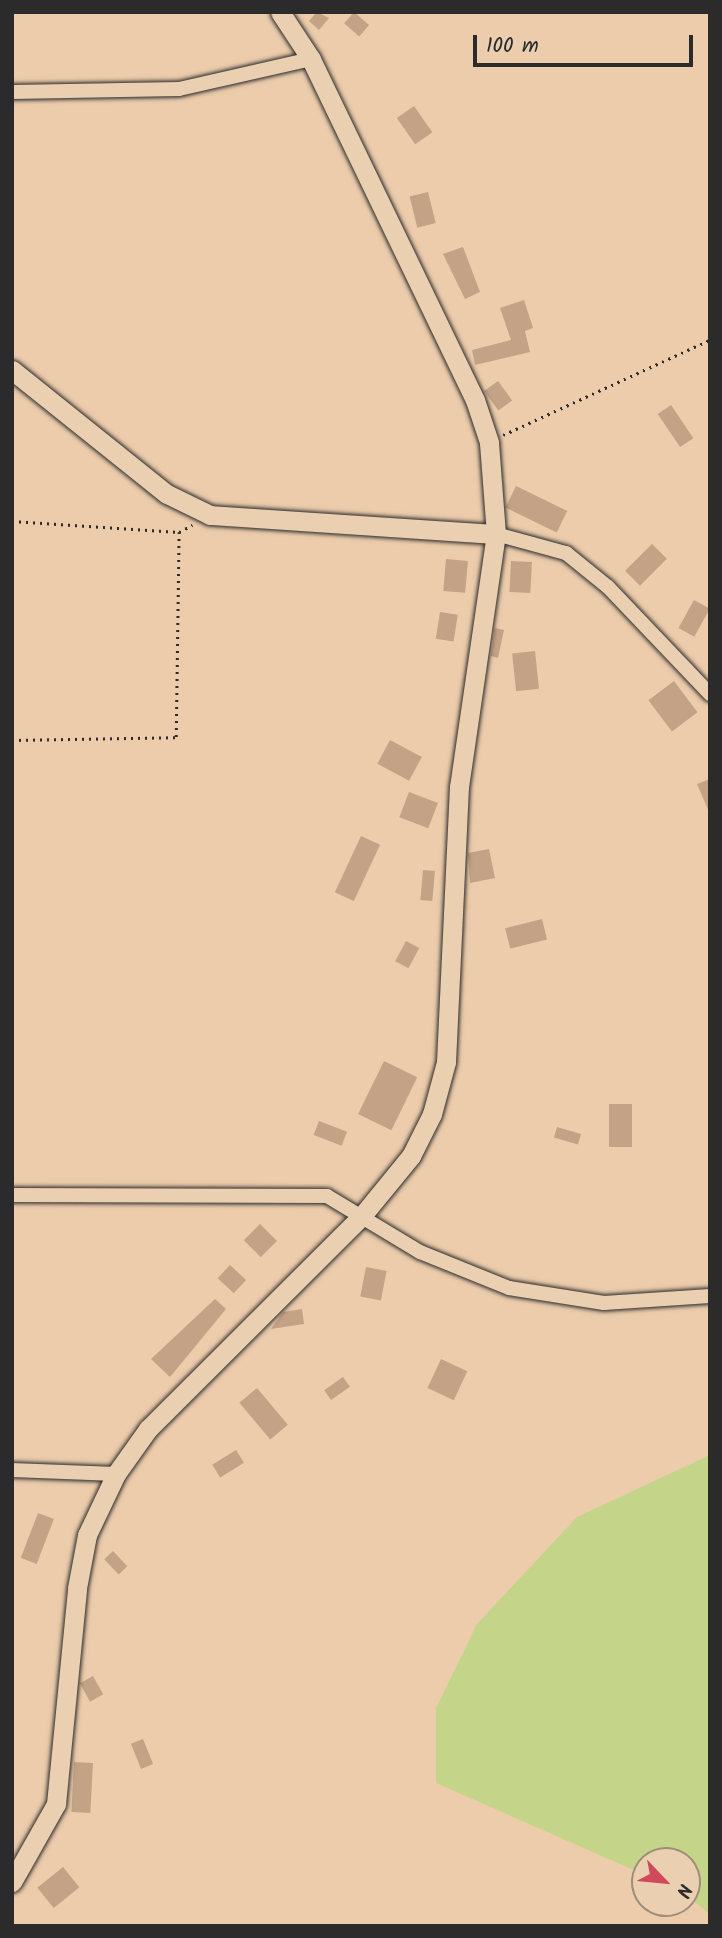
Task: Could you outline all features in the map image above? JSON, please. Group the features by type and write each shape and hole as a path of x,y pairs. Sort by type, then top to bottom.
{"street":[{"path":"12,1882 56,1804 77,1588 87,1535 116,1474 149,1429 361,1217 411,1156 432,1114 446,1062 459,787 496,534 489,442 475,400 311,59 280,12"},
{"path":"12,92 179,89 311,59"},
{"path":"12,370 167,494 210,514 496,534 566,553 608,587 710,694"},
{"path":"12,1195 327,1196 449,1266 540,1296 636,1304 710,1296"},
{"path":"12,1470 116,1474"}],"path":[{"path":"489,442 710,340"},
{"path":"12,521 179,532 176,737 12,740"}],"green space":[{"path":"710,1455 710,1914 701,1907 701,1847 631,1847 631,1869 436,1783 436,1708 477,1624 577,1517"}],"building":[{"path":"317,12 329,18 319,30 309,21"},
{"path":"354,12 369,25 359,36 344,23"},
{"path":"414,106 432,132 415,144 397,118"},
{"path":"428,192 436,223 417,228 410,197"},
{"path":"463,247 480,292 465,299 443,254"},
{"path":"524,300 533,328 525,331 530,352 475,365 472,350 511,340 500,308"},
{"path":"498,381 512,400 498,410 484,391"},
{"path":"671,405 693,438 680,447 658,414"},
{"path":"516,486 567,511 557,533 505,508"},
{"path":"652,544 667,559 640,586 625,571"},
{"path":"446,559 468,561 465,593 443,591"},
{"path":"511,561 532,562 530,593 509,592"},
{"path":"694,600 710,609 694,637 678,628"},
{"path":"440,612 458,615 454,641 436,639"},
{"path":"495,628 504,630 498,658 491,656"},
{"path":"535,651 539,689 516,691 512,653"},
{"path":"674,681 697,712 672,731 648,700"},
{"path":"390,740 422,757 409,781 377,764"},
{"path":"710,779 710,814 697,784"},
{"path":"409,792 438,803 428,828 399,817"},
{"path":"361,836 380,845 354,901 335,892"},
{"path":"489,849 495,878 470,883 468,853"},
{"path":"423,870 435,871 432,901 420,900"},
{"path":"542,919 547,939 510,949 505,928"},
{"path":"406,941 419,948 408,968 395,961"},
{"path":"384,1061 417,1077 391,1130 358,1114"},
{"path":"609,1104 632,1104 632,1147 609,1147"},
{"path":"319,1121 347,1132 342,1146 314,1135"},
{"path":"557,1127 581,1134 578,1144 554,1138"},
{"path":"260,1224 277,1241 261,1257 244,1240"},
{"path":"230,1265 246,1280 234,1293 218,1278"},
{"path":"366,1267 387,1271 381,1300 360,1296"},
{"path":"215,1299 226,1309 170,1377 151,1359"},
{"path":"302,1309 304,1324 271,1329 283,1312"},
{"path":"441,1359 467,1371 454,1400 427,1388"},
{"path":"343,1377 350,1387 331,1400 324,1390"},
{"path":"257,1388 288,1425 270,1440 239,1403"},
{"path":"236,1450 244,1463 220,1478 212,1465"},
{"path":"38,1513 54,1519 37,1564 21,1558"},
{"path":"113,1551 127,1566 119,1575 104,1559"},
{"path":"93,1676 103,1694 90,1702 80,1683"},
{"path":"143,1739 153,1764 141,1769 131,1744"},
{"path":"74,1762 93,1763 90,1813 71,1812"},
{"path":"63,1867 79,1887 54,1908 37,1888"}]}
